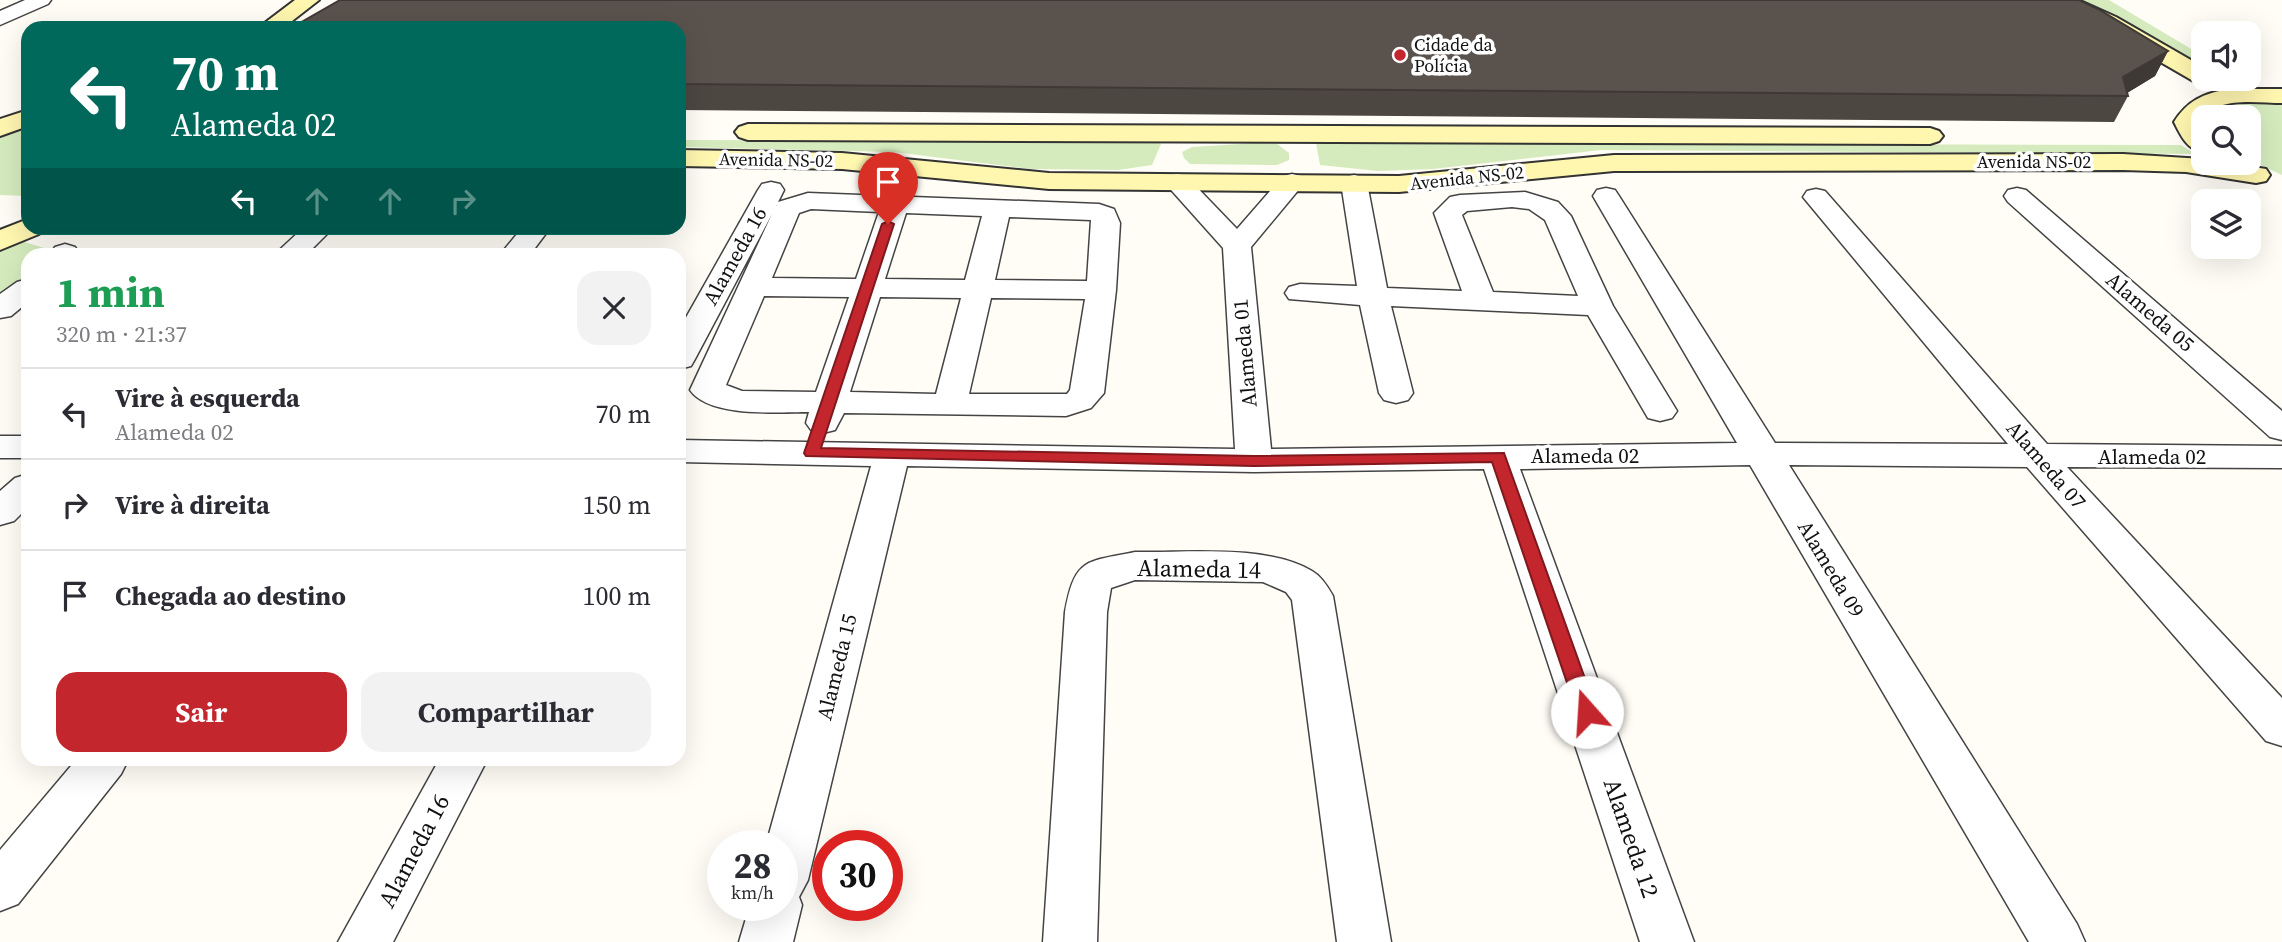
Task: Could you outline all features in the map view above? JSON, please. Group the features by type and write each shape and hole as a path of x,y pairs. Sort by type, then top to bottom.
{"street":[{"path":"0,19 41,0"},
{"path":"279,21 309,0"},
{"path":"2061,0 2109,22 2191,70"},
{"path":"2261,81 2282,89"},
{"path":"2224,91 2233,97"},
{"path":"2202,105 2233,97 2282,96"},
{"path":"2191,111 2187,122 2191,128"},
{"name":"Avenida NS-02","path":"720,132 1954,136"},
{"path":"1217,133 1180,150 1169,158 1168,166 1177,181 1237,246 1292,182 1305,161 1306,152 1300,145 1277,133"},
{"name":"Avenida NS-02","path":"2034,138 2191,140"},
{"name":"Avenida NS-02","path":"686,158 854,162 1049,181 1354,183 1413,183 1614,163 2123,162 2191,165"},
{"path":"2256,175 2282,185"},
{"path":"1354,183 1374,297 1396,393"},
{"name":"Alameda 16","path":"686,346 771,190"},
{"name":"Alameda 09","path":"1606,196 2058,942"},
{"name":"Alameda 05","path":"2017,196 2282,429"},
{"name":"Alameda 07","path":"1816,197 2038,457 2282,727"},
{"path":"1481,300 1448,213 1460,203 1531,200 1551,209 1557,216 1598,306 1660,411"},
{"path":"808,201 895,204 1090,210 1104,215 1106,223 1101,290 1087,393 1079,401 1066,405 738,401 707,390 788,208 808,201"},
{"path":"811,453 831,402 895,204"},
{"path":"950,404 998,207"},
{"path":"0,213 21,212"},
{"path":"0,241 21,232"},
{"path":"296,248 311,235"},
{"name":"Alameda 01","path":"1237,246 1254,461"},
{"path":"753,287 1101,290"},
{"path":"0,309 21,293"},
{"path":"1300,293 1598,306"},
{"path":"0,447 21,447"},
{"name":"Alameda 02","path":"686,451 1254,461 1761,454 2282,457"},
{"name":"Alameda 15","path":"795,830 892,454"},
{"name":"Alameda 12","path":"1498,457 1667,942"},
{"path":"0,512 21,492"},
{"name":"Alameda 14","path":"1070,942 1086,612 1090,582 1102,573 1135,566 1268,568 1300,582 1312,596 1364,942"},
{"path":"0,888 99,766"},
{"name":"Alameda 16","path":"365,942 460,766"},
{"path":"766,942 772,921"}],"green space":[{"path":"2080,0 2109,0 2191,49 2191,58"},
{"path":"2282,100 2282,175 2261,165 2261,105 2226,105 2244,101"},
{"path":"21,127 21,196 0,195 0,136"},
{"path":"686,140 1161,144 1152,165 1118,170 1030,169 894,152 686,147"},
{"path":"1316,143 2181,145 2191,151 2191,154 1601,150 1433,169 1378,171 1320,165"},
{"path":"1277,144 1289,153 1289,160 1277,165 1190,164 1182,152 1192,147"},
{"path":"15,239 44,248 21,248 21,287 0,303 0,247"}],"building":[{"name":"Cidade da Polícia","path":"340,0 2079,0 2168,51 2123,77 2128,96 686,84 686,21 303,21"}],"place":[{"name":"Cidade da Polícia","path":"1400,55"}],"route":[{"path":"888,224 831,402 811,453 1254,461 1498,457 1587,712"}]}
